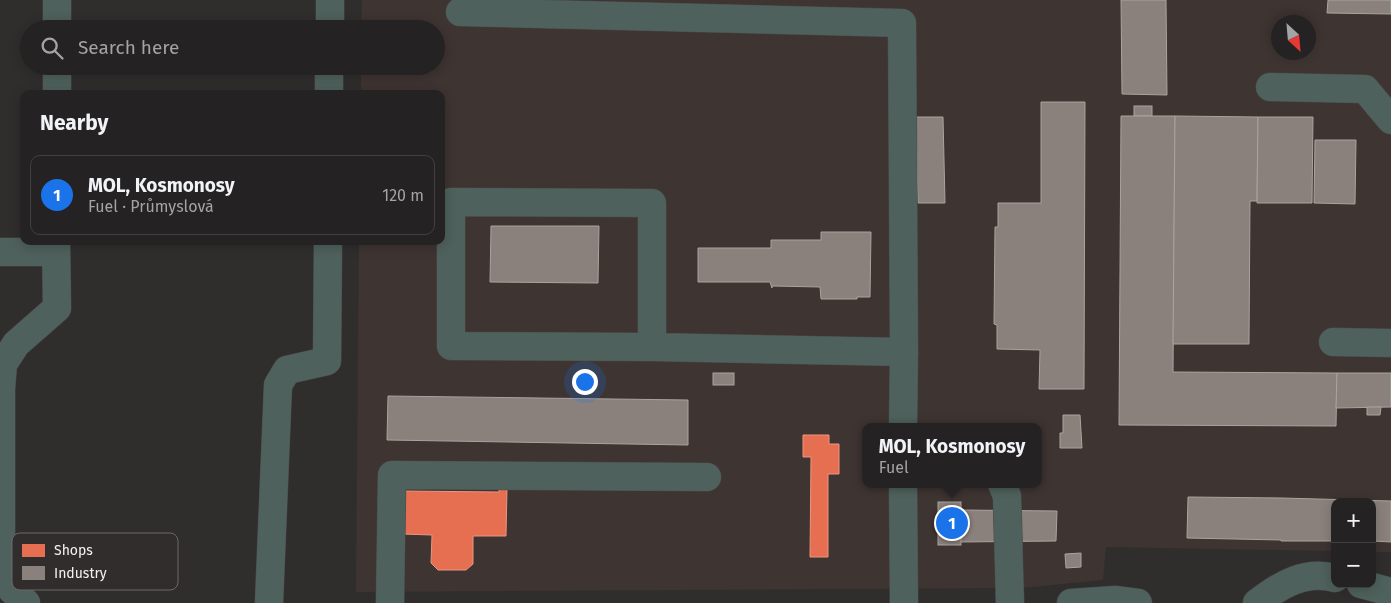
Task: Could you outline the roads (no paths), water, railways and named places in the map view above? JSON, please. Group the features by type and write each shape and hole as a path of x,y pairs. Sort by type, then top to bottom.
{"street":[{"path":"57,0 57,20"},
{"path":"330,0 330,20"},
{"path":"460,12 902,23 903,423"},
{"path":"57,75 57,90"},
{"path":"329,75 329,90"},
{"path":"1270,87 1365,89 1391,120"},
{"path":"652,347 652,203 451,202 451,346 652,347 904,352"},
{"path":"269,603 278,385 287,370 327,361 328,245"},
{"path":"0,252 56,247 56,308 16,344 3,364 1,390 1,570 12,590 26,603"},
{"path":"0,335 56,288"},
{"path":"1333,342 1391,343"},
{"path":"390,603 392,475 707,477"},
{"path":"903,488 904,603"},
{"path":"1004,488 1007,496 1010,603"},
{"path":"1257,603 1294,580 1319,576 1331,578"},
{"path":"1376,588 1391,592"},
{"path":"1071,603 1115,600 1138,603"}],"place":[{"name":"MOL, Kosmonosy","path":"952,523"}]}
